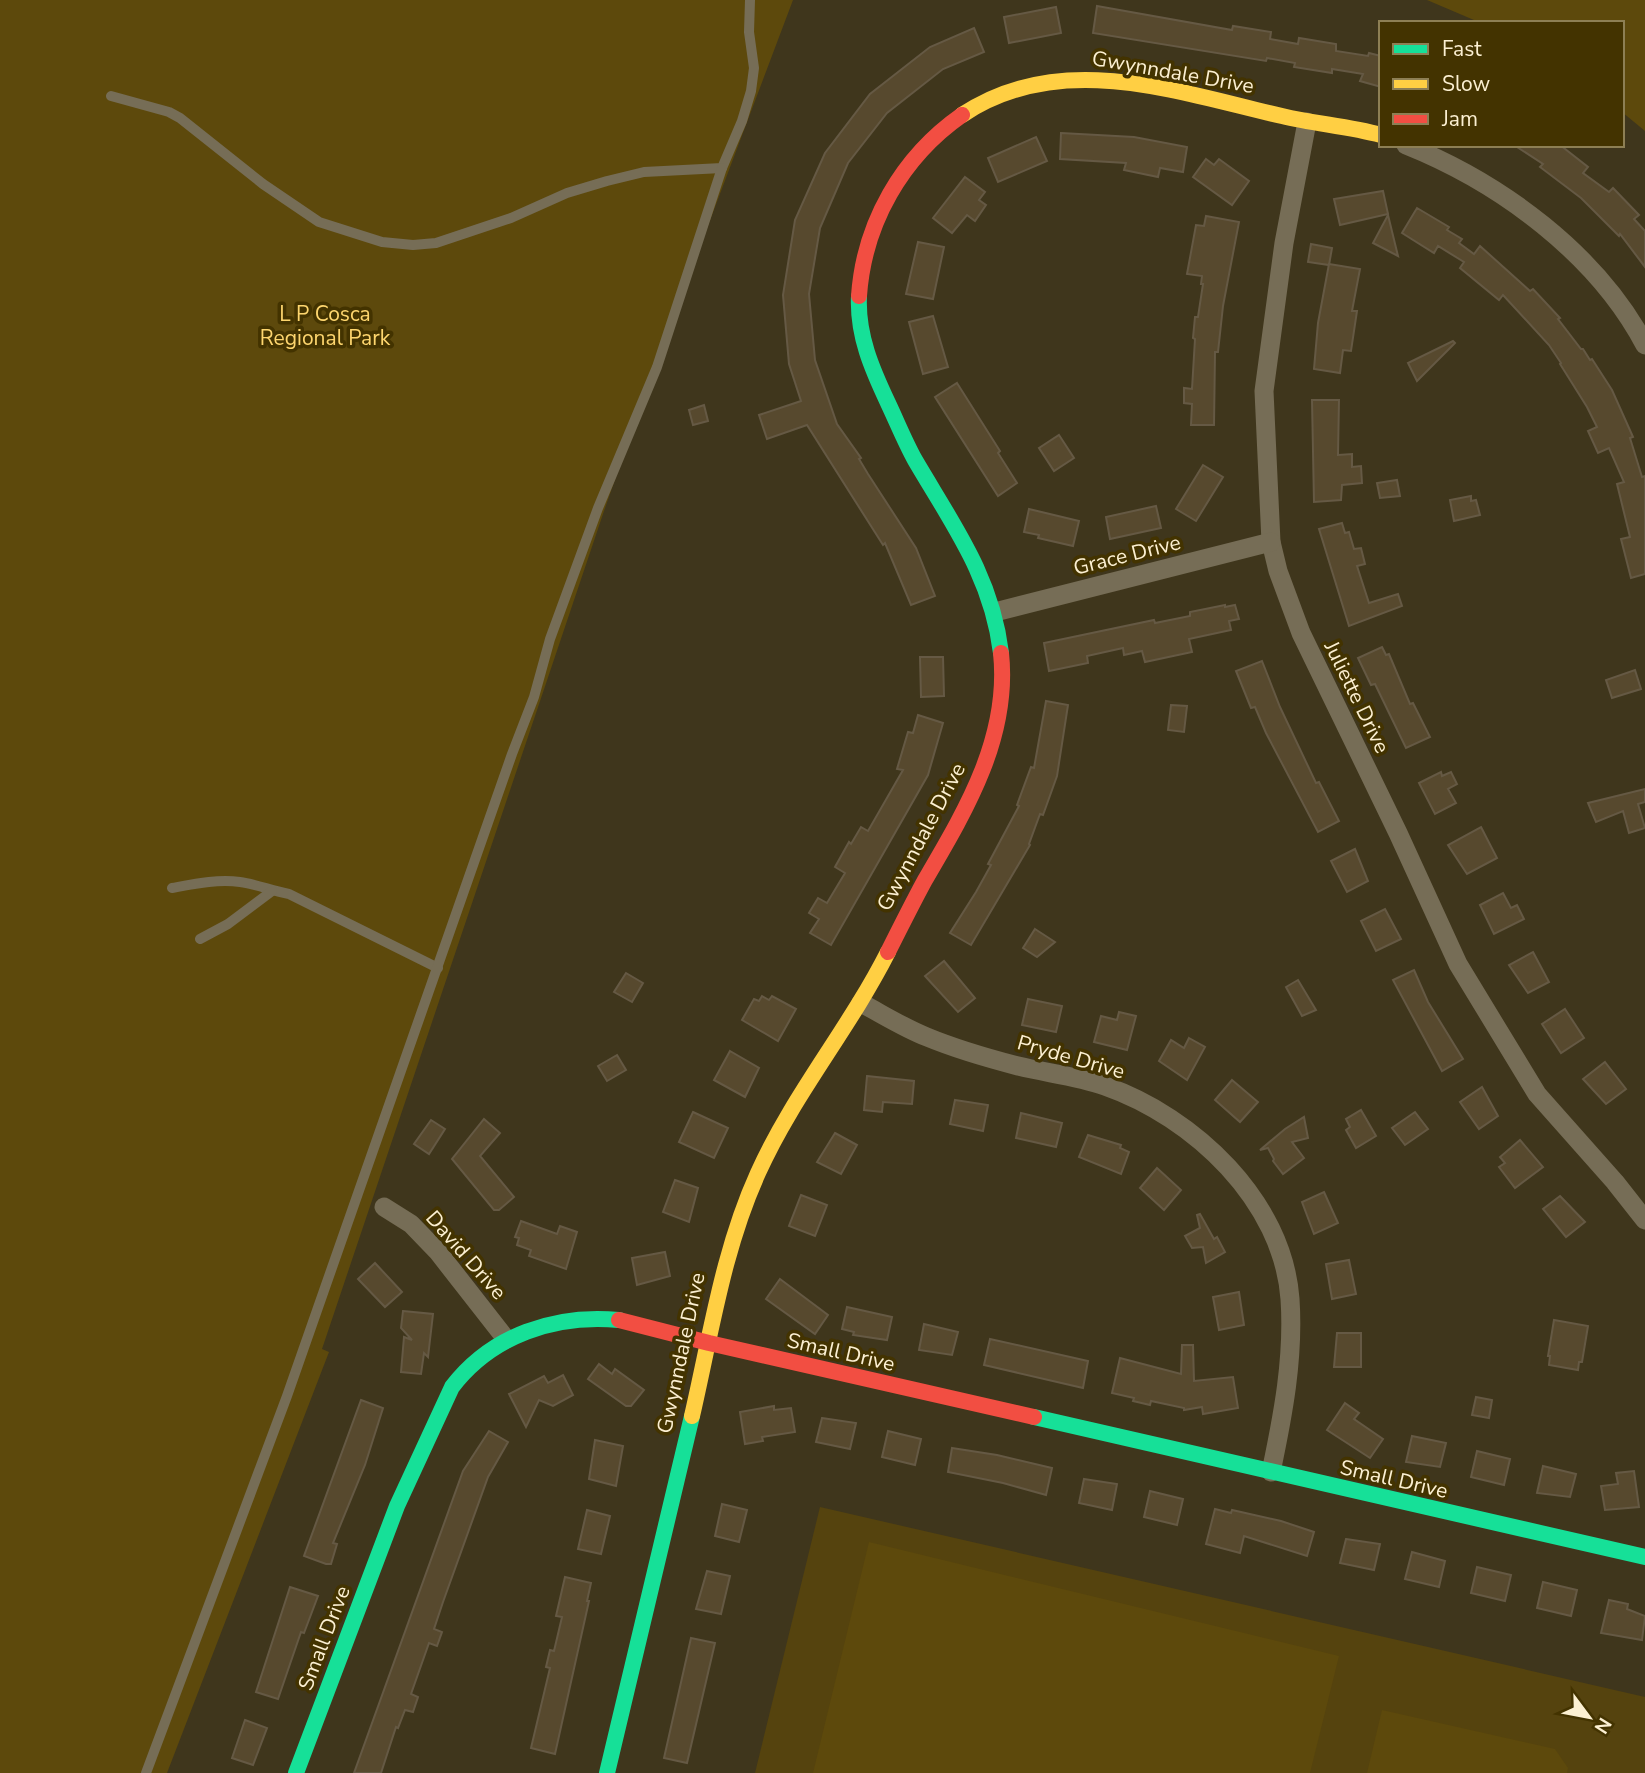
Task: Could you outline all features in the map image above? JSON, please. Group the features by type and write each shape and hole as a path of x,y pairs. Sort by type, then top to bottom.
{"street":[{"name":"Gwynndale Drive","path":"607,1773 709,1343 723,1270 751,1188 799,1097 861,1003 904,919 948,842 988,755 1003,694 1003,672 995,612 977,562 916,462 869,361 860,326 859,296 868,243 881,210 898,179 933,137 957,117 1009,92 1040,82 1070,78 1106,80 1379,135"},
{"name":"Juliette Drive","path":"1307,122 1283,243 1264,391 1271,542 1278,570 1301,634 1458,964 1537,1094 1645,1220"},
{"path":"1410,147 1523,209 1552,233 1604,282 1630,317 1645,345"},
{"name":"Grace Drive","path":"995,612 1271,542"},
{"name":"Pryde Drive","path":"861,1003 925,1036 961,1049 1105,1086 1172,1120 1198,1137 1221,1159 1256,1205 1270,1229 1280,1251 1290,1298 1287,1398 1271,1472"},
{"name":"David Drive","path":"384,1207 411,1224 438,1252 506,1339"},
{"name":"Small Drive","path":"296,1773 392,1519 452,1387 465,1370 506,1339 540,1326 587,1319 617,1320 1645,1557"}],"lane":[{"path":"146,1773 287,1396 593,521 657,367 722,168 741,121 751,90 754,68 749,32 750,0"},
{"path":"111,96 169,112 298,210 339,230 382,242 413,245 436,243 512,218 568,193 644,172 722,168"},
{"path":"172,888 201,883 241,882 298,897 438,968"},
{"path":"200,939 228,924 272,891"}],"shaded area":[{"path":"820,1507 1645,1697 1645,1773 755,1773"}],"green space":[{"name":"L P Cosca Regional Park","path":"0,0 793,0 651,377 604,511 322,1349 329,1352 167,1773 0,1773"},
{"path":"1427,0 1645,0 1645,131 1624,114 1624,21 1476,21"},
{"path":"869,1542 1339,1656 1310,1773 813,1773"},
{"path":"1382,1710 1555,1749 1568,1768 1567,1773 1367,1773"}],"building":[{"path":"1097,6 1232,30 1233,26 1271,32 1270,39 1298,44 1299,38 1336,44 1336,51 1379,56 1379,86 1360,81 1363,74 1332,69 1332,73 1294,67 1295,63 1267,58 1266,61 1093,33"},
{"path":"1056,7 1061,33 1009,43 1004,17"},
{"path":"974,28 984,52 943,69 887,113 848,163 820,228 809,294 815,360 837,424 916,548 935,596 911,605 885,543 883,545 807,425 767,439 759,415 801,401 789,364 783,295 795,220 825,153 870,94 930,47"},
{"path":"1061,133 1134,137 1187,147 1183,172 1160,168 1158,177 1124,170 1126,163 1060,159"},
{"path":"1036,137 1047,161 998,182 988,158"},
{"path":"1517,147 1563,147 1588,167 1583,173 1609,192 1613,188 1639,215 1634,219 1645,231 1645,267 1620,234 1619,236 1581,198 1540,167 1543,164"},
{"path":"1206,159 1214,165 1219,159 1249,181 1232,205 1193,177"},
{"path":"965,177 985,192 979,200 986,205 975,221 967,215 952,233 933,218"},
{"path":"1383,191 1388,214 1340,225 1334,199"},
{"path":"1417,208 1449,227 1447,230 1462,239 1459,243 1474,254 1480,246 1530,291 1533,289 1560,318 1558,319 1590,360 1592,359 1612,390 1633,437 1630,438 1642,477 1645,476 1645,574 1631,578 1621,539 1630,537 1617,484 1624,482 1609,448 1598,453 1588,431 1597,427 1561,363 1549,345 1503,295 1499,300 1460,268 1464,262 1438,246 1434,253 1402,233"},
{"path":"1388,215 1398,256 1373,243"},
{"path":"1206,216 1239,222 1223,306 1218,352 1215,352 1214,425 1191,425 1192,404 1184,403 1184,388 1192,389 1195,317 1198,317 1203,284 1202,276 1187,274 1196,225 1204,226"},
{"path":"918,242 944,247 933,299 906,294"},
{"path":"1311,244 1332,248 1329,265 1308,262"},
{"path":"1329,264 1360,269 1352,311 1357,311 1351,351 1343,350 1340,373 1314,369 1318,323"},
{"path":"933,316 948,367 923,374 909,322"},
{"path":"1453,341 1455,343 1417,381 1408,363"},
{"path":"957,383 1017,483 998,496 935,397"},
{"path":"1312,400 1339,400 1338,455 1352,454 1352,467 1361,466 1362,483 1342,485 1341,500 1314,502"},
{"path":"704,405 708,421 693,425 689,410"},
{"path":"1059,435 1074,458 1054,471 1039,448"},
{"path":"1203,465 1223,477 1196,521 1176,509"},
{"path":"1397,480 1400,496 1380,498 1377,483"},
{"path":"1471,496 1471,501 1476,500 1480,515 1454,521 1450,500"},
{"path":"1156,506 1161,528 1110,539 1106,517"},
{"path":"1029,509 1079,521 1073,546 1024,532"},
{"path":"1342,523 1345,533 1349,532 1354,549 1361,548 1365,564 1357,566 1369,603 1398,594 1402,606 1349,626 1319,529"},
{"path":"1235,605 1239,619 1229,621 1231,630 1189,639 1192,652 1145,662 1142,651 1124,655 1123,648 1087,656 1088,663 1049,671 1044,643 1154,620 1155,623 1190,616 1190,612"},
{"path":"1382,647 1386,655 1389,654 1410,704 1413,703 1430,737 1406,748 1375,684 1371,685 1358,658"},
{"path":"920,657 943,657 944,696 921,697"},
{"path":"1262,661 1280,707 1316,783 1319,782 1339,821 1318,832 1255,707 1251,708 1236,671"},
{"path":"1635,670 1641,689 1612,698 1606,680"},
{"path":"1046,701 1068,705 1057,776 1030,845 971,945 950,933 991,865 988,864 1019,806 1017,805 1031,767 1034,768"},
{"path":"1171,705 1187,706 1184,732 1168,730"},
{"path":"918,715 943,723 928,775 831,945 810,933 819,919 809,913 818,898 827,903 845,873 835,867 849,842 851,844 861,827 868,831 903,770 897,769 908,732 913,733"},
{"path":"1441,772 1442,776 1451,772 1457,784 1448,789 1456,803 1435,814 1419,783"},
{"path":"1645,789 1645,802 1638,804 1645,828 1629,833 1623,811 1596,822 1588,803"},
{"path":"1481,827 1497,858 1467,874 1448,845"},
{"path":"1355,849 1368,881 1347,892 1331,861"},
{"path":"1503,893 1511,908 1517,905 1524,919 1494,934 1480,905"},
{"path":"1385,909 1401,939 1376,951 1361,921"},
{"path":"1035,929 1055,942 1037,957 1023,948"},
{"path":"1533,952 1549,982 1528,993 1509,965"},
{"path":"944,961 975,998 958,1012 925,976"},
{"path":"1414,970 1428,1002 1463,1059 1442,1071 1393,980"},
{"path":"626,973 643,983 632,1002 614,992"},
{"path":"1298,980 1316,1010 1302,1016 1286,987"},
{"path":"762,996 769,1000 772,996 796,1009 778,1041 742,1020 754,999 759,1001"},
{"path":"1028,999 1062,1006 1056,1032 1022,1025"},
{"path":"1565,1009 1584,1038 1561,1053 1542,1024"},
{"path":"1119,1012 1136,1016 1127,1050 1094,1042 1101,1016 1117,1020"},
{"path":"1189,1038 1205,1047 1187,1080 1159,1061 1171,1040 1184,1048"},
{"path":"730,1051 759,1068 745,1097 714,1080"},
{"path":"617,1055 626,1070 607,1081 598,1066"},
{"path":"1605,1062 1626,1089 1606,1104 1583,1079"},
{"path":"867,1076 914,1081 912,1104 883,1102 882,1112 864,1110"},
{"path":"1232,1080 1258,1102 1240,1122 1215,1100"},
{"path":"1482,1087 1498,1116 1479,1129 1460,1102"},
{"path":"955,1100 988,1105 983,1131 950,1124"},
{"path":"1361,1110 1376,1136 1356,1148 1346,1130 1350,1127 1346,1119"},
{"path":"693,1112 728,1128 714,1158 679,1142"},
{"path":"1415,1112 1428,1129 1405,1145 1392,1128"},
{"path":"1021,1113 1062,1123 1056,1147 1016,1138"},
{"path":"1304,1117 1308,1138 1292,1142 1304,1158 1283,1174 1273,1161 1268,1148 1260,1150"},
{"path":"484,1119 500,1133 480,1156 514,1197 499,1210 494,1210 452,1159"},
{"path":"431,1120 445,1129 429,1154 414,1144"},
{"path":"835,1133 857,1145 841,1174 817,1162"},
{"path":"1088,1135 1121,1145 1120,1148 1129,1152 1121,1174 1079,1157"},
{"path":"1520,1140 1543,1167 1515,1188 1499,1167 1505,1163 1500,1157"},
{"path":"1157,1168 1181,1190 1164,1210 1140,1188"},
{"path":"675,1180 698,1188 689,1222 663,1212"},
{"path":"1324,1192 1338,1223 1314,1234 1302,1202"},
{"path":"801,1195 827,1205 815,1236 789,1226"},
{"path":"1560,1196 1585,1222 1566,1237 1543,1209"},
{"path":"1200,1214 1225,1252 1206,1263 1203,1247 1192,1248 1185,1236 1200,1228 1197,1215"},
{"path":"521,1221 557,1234 560,1226 577,1232 566,1269 529,1256 531,1250 517,1245 519,1238 515,1237"},
{"path":"665,1252 670,1276 637,1285 632,1258"},
{"path":"1349,1260 1356,1294 1332,1299 1326,1264"},
{"path":"375,1263 402,1292 385,1307 358,1279"},
{"path":"780,1279 828,1315 815,1334 766,1299"},
{"path":"1239,1292 1244,1325 1219,1330 1213,1297"},
{"path":"847,1307 892,1317 887,1340 853,1335 854,1332 842,1329"},
{"path":"403,1311 433,1314 428,1357 424,1353 421,1374 401,1372 404,1337 412,1340 401,1328"},
{"path":"1554,1320 1588,1326 1582,1362 1579,1362 1578,1370 1549,1365"},
{"path":"924,1324 958,1332 952,1355 919,1350"},
{"path":"1337,1333 1361,1333 1361,1367 1334,1367"},
{"path":"990,1339 1088,1361 1083,1388 984,1365"},
{"path":"1182,1345 1193,1345 1194,1381 1233,1377 1238,1408 1203,1414 1202,1407 1184,1410 1151,1401 1150,1405 1112,1393 1120,1358 1181,1374"},
{"path":"599,1364 612,1374 615,1369 644,1390 631,1406 626,1406 588,1379"},
{"path":"563,1375 573,1395 553,1406 539,1400 526,1427 509,1394 544,1376 548,1383"},
{"path":"1476,1397 1492,1400 1489,1418 1472,1415"},
{"path":"361,1400 383,1408 365,1465 333,1543 337,1544 331,1564 326,1564 304,1556"},
{"path":"1345,1403 1359,1413 1354,1419 1383,1439 1370,1458 1327,1430"},
{"path":"774,1406 774,1410 791,1408 795,1432 762,1437 763,1441 745,1444 740,1412"},
{"path":"822,1418 856,1423 850,1449 816,1442"},
{"path":"489,1431 508,1442 488,1477 443,1602 434,1629 442,1632 437,1646 429,1643 411,1694 418,1697 413,1712 405,1710 398,1728 396,1727 381,1773 354,1773 463,1471"},
{"path":"888,1431 921,1439 915,1465 882,1457"},
{"path":"1412,1436 1446,1443 1440,1467 1406,1462"},
{"path":"595,1440 623,1446 616,1486 589,1479"},
{"path":"952,1448 1052,1468 1046,1495 948,1472"},
{"path":"1477,1451 1510,1459 1504,1485 1471,1477"},
{"path":"1543,1466 1576,1474 1570,1497 1537,1493"},
{"path":"1634,1471 1639,1507 1605,1510 1601,1486 1618,1484 1616,1473"},
{"path":"1084,1479 1117,1484 1112,1510 1079,1503"},
{"path":"1150,1491 1183,1499 1177,1525 1144,1517"},
{"path":"722,1504 747,1510 739,1542 715,1536"},
{"path":"1215,1509 1281,1521 1314,1532 1307,1556 1244,1536 1240,1553 1206,1544"},
{"path":"587,1510 610,1516 601,1554 578,1549"},
{"path":"1346,1539 1380,1544 1374,1570 1340,1563"},
{"path":"1412,1552 1445,1561 1439,1587 1405,1579"},
{"path":"1477,1567 1511,1575 1505,1601 1471,1593"},
{"path":"707,1571 730,1576 721,1614 696,1609"},
{"path":"565,1577 591,1583 555,1754 531,1748 550,1668 546,1667 550,1650 554,1651 562,1617 556,1616"},
{"path":"1543,1582 1577,1590 1571,1616 1537,1608"},
{"path":"290,1587 318,1596 304,1633 301,1632 278,1699 256,1692"},
{"path":"1609,1600 1628,1604 1627,1609 1645,1616 1642,1640 1601,1633"},
{"path":"691,1638 715,1643 687,1763 664,1758"},
{"path":"245,1720 267,1728 253,1765 232,1758"}],"traffic: fast":[{"path":"859,296 860,324 871,364 911,453 957,530 980,576 989,600 1001,653"},
{"path":"296,1773 397,1506 452,1387 486,1354 526,1332 572,1321 619,1320"},
{"path":"607,1773 692,1416"},
{"path":"1034,1417 1645,1557"}],"traffic: slow":[{"path":"962,115 1000,95 1039,84 1079,80 1160,88 1294,119 1379,135"},
{"path":"692,1416 727,1262 758,1173 788,1116 888,952"}],"traffic: jam":[{"path":"859,296 869,243 890,194 921,151 962,115"},
{"path":"888,952 982,772 999,714 1001,653"},
{"path":"619,1320 1034,1417"}]}
